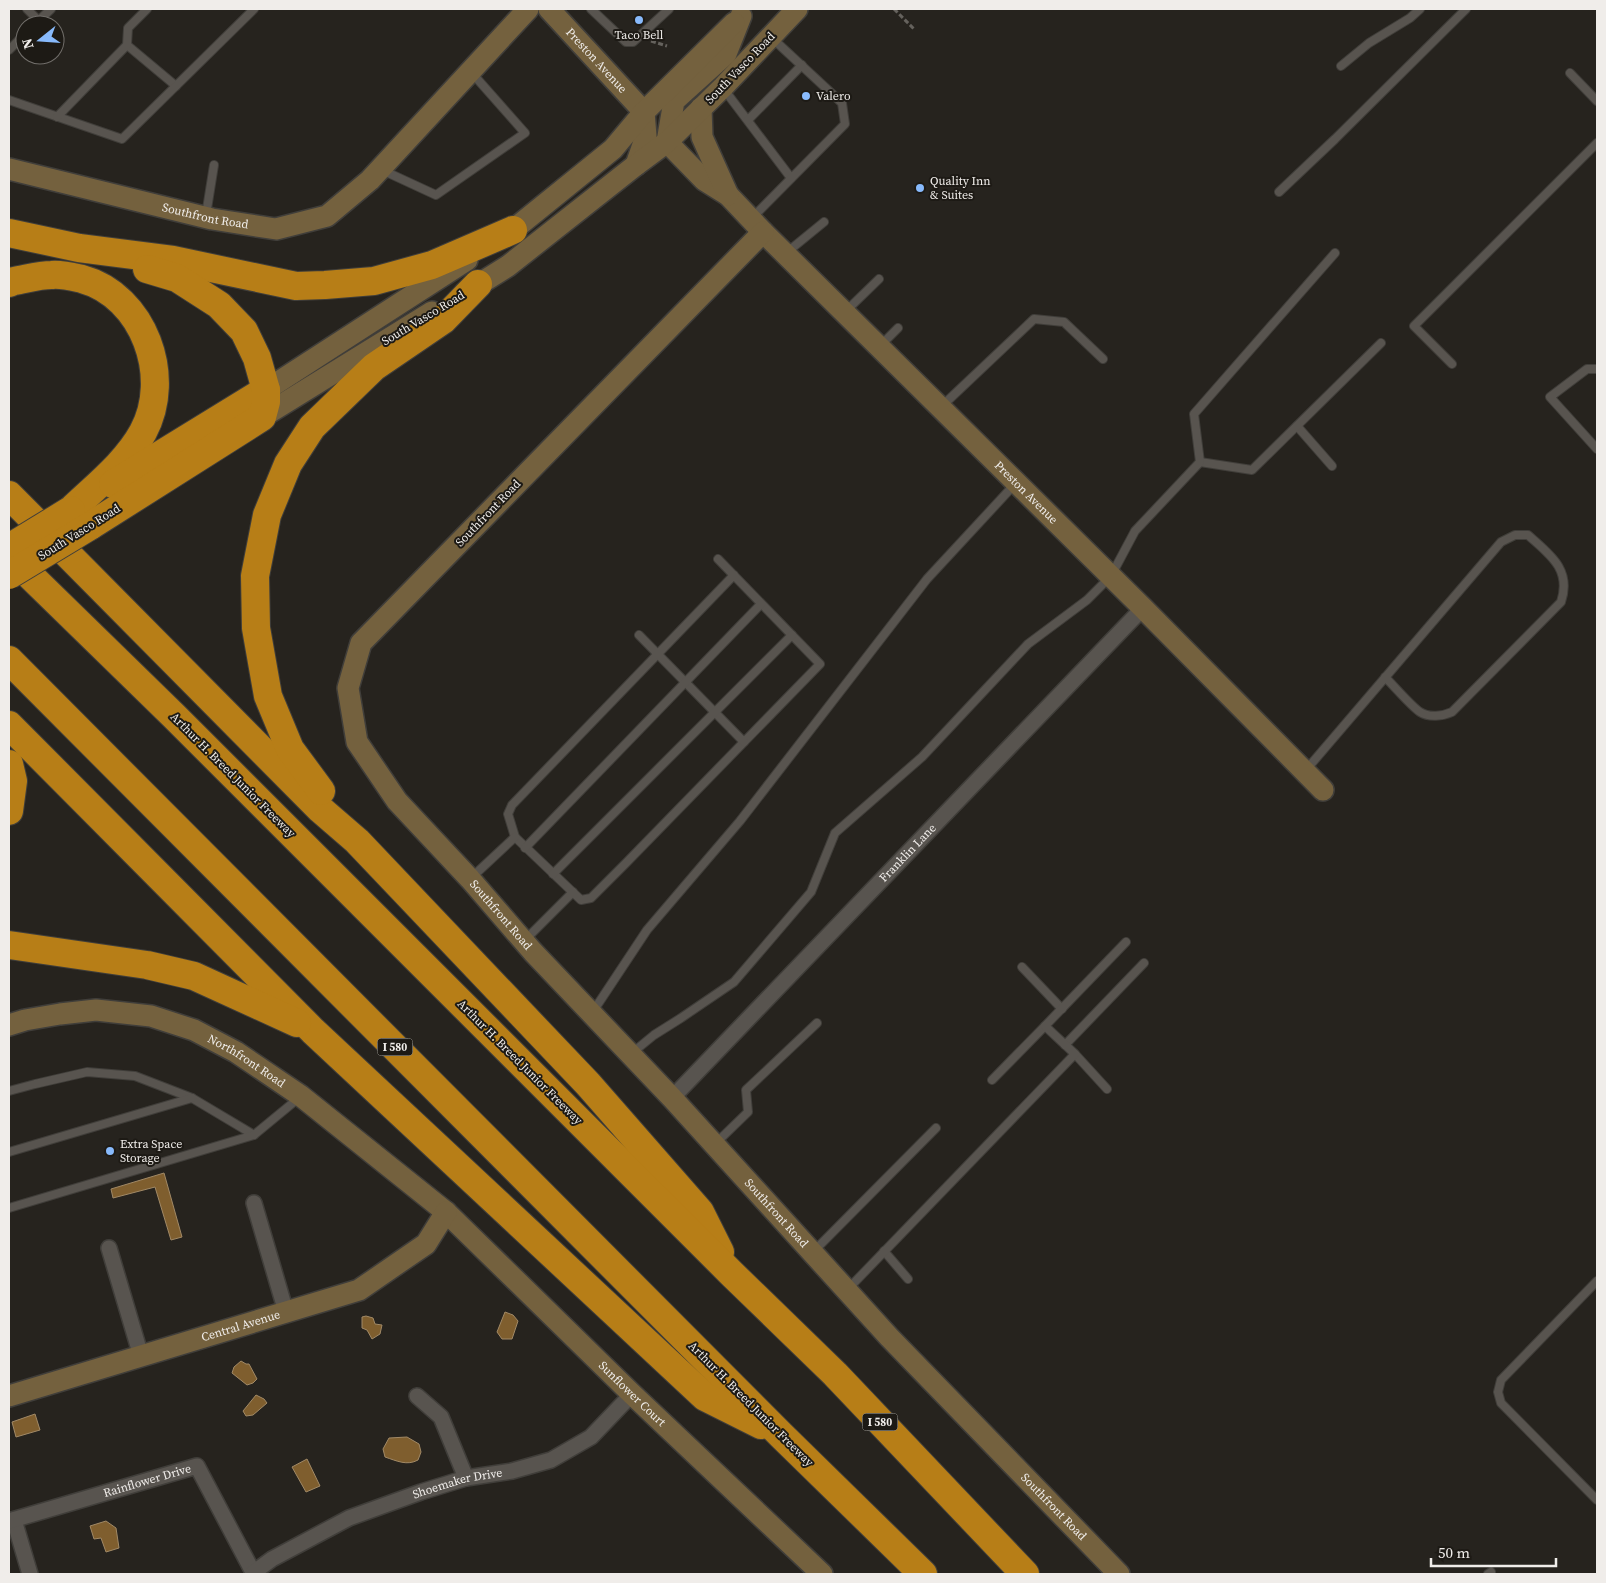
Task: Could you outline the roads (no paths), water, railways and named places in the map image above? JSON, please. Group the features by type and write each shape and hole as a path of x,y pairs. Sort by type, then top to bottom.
{"highway":[{"path":"9,233 79,248 173,260 296,286 374,281 432,265 513,230"},
{"path":"79,248 177,278 219,305 244,331 257,358 266,390 266,402 262,416"},
{"path":"9,284 14,281 52,274 83,280 109,291 133,314 152,353 156,381 152,411 144,431 132,449 109,474 80,518"},
{"path":"357,841 290,749 268,696 256,628 255,576 267,515 288,464 312,427 374,367 443,320 478,284"},
{"name":"South Vasco Road","path":"9,575 80,518 266,390"},
{"name":"South Vasco Road","path":"9,548 80,518 262,416"},
{"path":"9,495 320,810 357,841 588,1084 700,1212 732,1274"},
{"name":"Arthur H. Breed Junior Freeway","path":"9,555 175,717 834,1374 1025,1574"},
{"name":"Arthur H. Breed Junior Freeway","path":"9,660 781,1435 922,1574"},
{"path":"9,725 313,1031 705,1397 781,1435"},
{"path":"9,764 13,781 9,811"},
{"path":"9,945 147,965 194,976 313,1031"}],"street":[{"name":"Southfront Road","path":"9,168 205,217 276,229 327,216 370,180 528,9"},
{"name":"Preston Avenue","path":"549,9 644,112"},
{"name":"South Vasco Road","path":"262,416 508,266 667,142 723,87 797,9"},
{"name":"South Vasco Road","path":"266,390 513,230 613,150 644,112 745,12"},
{"path":"728,195 704,180 667,142 674,101 726,54 745,12"},
{"path":"701,108 702,138 728,195"},
{"path":"636,165 646,136 644,112"},
{"name":"Preston Avenue","path":"728,195 1323,790"},
{"name":"Southfront Road","path":"757,225 361,643 348,688 357,742 397,802 470,879 524,941 672,1098 889,1337 1119,1574"},
{"name":"Franklin Lane","path":"672,1098 1143,608"},
{"name":"Northfront Road","path":"9,1025 25,1020 96,1010 151,1016 194,1030 236,1052 301,1096 446,1212"},
{"path":"254,1203 286,1312"},
{"name":"Central Avenue","path":"9,1396 359,1290 426,1244 446,1212"},
{"name":"Sunflower Court","path":"446,1212 632,1394 822,1574"},
{"path":"109,1248 141,1356"},
{"name":"Shoemaker Drive","path":"253,1574 272,1559 349,1518 466,1478 512,1470 551,1460 591,1437 632,1394"},
{"path":"417,1396 441,1417 466,1478"},
{"name":"Rainflower Drive","path":"11,1521 197,1466 253,1574"},
{"path":"11,1521 30,1574"}],"lane":[{"path":"58,117 127,45 128,28 148,9"},
{"path":"9,100 122,139 254,9"},
{"path":"591,9 626,42 633,42 669,9"},
{"path":"1342,66 1368,43 1410,18 1420,9"},
{"path":"1278,192 1466,9"},
{"path":"757,225 792,178 845,124 842,103 771,36"},
{"path":"127,45 176,86"},
{"path":"748,120 802,65"},
{"path":"380,169 436,195 525,133 470,71"},
{"path":"1570,73 1597,100"},
{"path":"723,87 792,178"},
{"path":"1452,364 1414,326 1597,143"},
{"path":"205,217 214,165"},
{"path":"785,253 824,222"},
{"path":"1200,462 1194,414 1335,253"},
{"path":"844,312 878,279"},
{"path":"941,407 1034,319 1064,322 1103,359"},
{"path":"880,347 898,328"},
{"path":"1200,462 1252,470 1381,343"},
{"path":"1597,369 1587,368 1550,396 1597,449"},
{"path":"1296,426 1332,466"},
{"path":"630,1054 654,1035 734,982 810,892 835,833 922,757 1028,644 1087,600 1111,576 1135,531 1200,462"},
{"path":"592,1014 647,930 740,821 927,579 1017,482"},
{"path":"1305,771 1385,677 1500,542 1514,535 1528,534 1556,562 1562,572 1564,582 1564,594 1561,602 1452,712 1443,715 1431,715 1421,712 1385,677"},
{"path":"718,559 734,575 792,636 820,664 591,898 581,900 514,837 508,814 512,805 734,575"},
{"path":"526,848 761,604"},
{"path":"639,635 744,742"},
{"path":"553,874 792,636"},
{"path":"470,879 514,837"},
{"path":"524,941 573,892"},
{"path":"992,1080 1126,942"},
{"path":"1065,1045 1144,964"},
{"path":"1022,967 1062,1009"},
{"path":"714,1145 748,1112 746,1090 817,1023"},
{"path":"1045,1026 1075,1054 1107,1089"},
{"path":"846,1290 1075,1054"},
{"path":"9,1091 88,1072 135,1076 192,1098 254,1135"},
{"path":"9,1208 254,1135 301,1096"},
{"path":"9,1152 192,1098"},
{"path":"812,1253 936,1128"},
{"path":"884,1251 908,1278"},
{"path":"1597,1281 1501,1380 1498,1392 1501,1403 1597,1500"}],"place":[{"name":"Taco Bell","path":"639,20"},
{"name":"Valero","path":"806,96"},
{"name":"Quality Inn & Suites","path":"920,188"},
{"name":"Extra Space Storage","path":"110,1151"}]}
